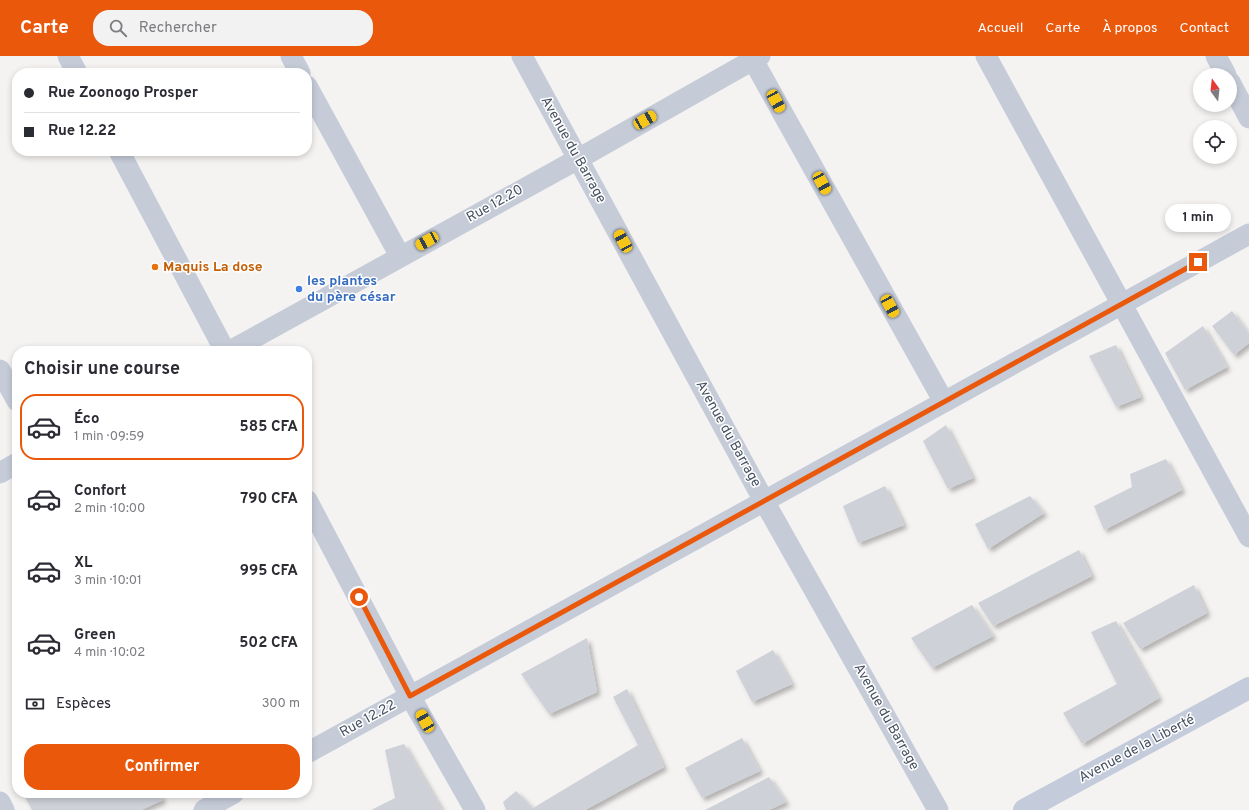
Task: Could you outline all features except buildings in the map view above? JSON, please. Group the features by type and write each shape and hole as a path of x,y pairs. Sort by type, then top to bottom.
{"main road":[{"name":"Avenue de la Liberté","path":"1024,810 1249,688"}],"street":[{"path":"68,56 74,68"},
{"path":"291,56 297,68"},
{"name":"Avenue du Barrage","path":"522,56 764,501 938,810"},
{"path":"986,56 1249,537"},
{"path":"1216,56 1222,68"},
{"path":"757,58 944,402"},
{"name":"Rue 12.20","path":"239,346 578,159 757,58"},
{"path":"312,95 400,256"},
{"path":"1237,95 1249,118"},
{"path":"122,156 222,346"},
{"name":"Rue 12.22","path":"312,750 1249,234"},
{"path":"0,370 12,393"},
{"path":"0,473 12,466"},
{"path":"312,510 410,696 475,810"},
{"path":"204,810 225,798"},
{"path":"0,802 4,810"}],"place":[{"name":"Maquis La dose","path":"155,267"},
{"name":"les plantes du père césar","path":"299,289"}],"route":[{"path":"359,597 410,696 1198,262"}]}
